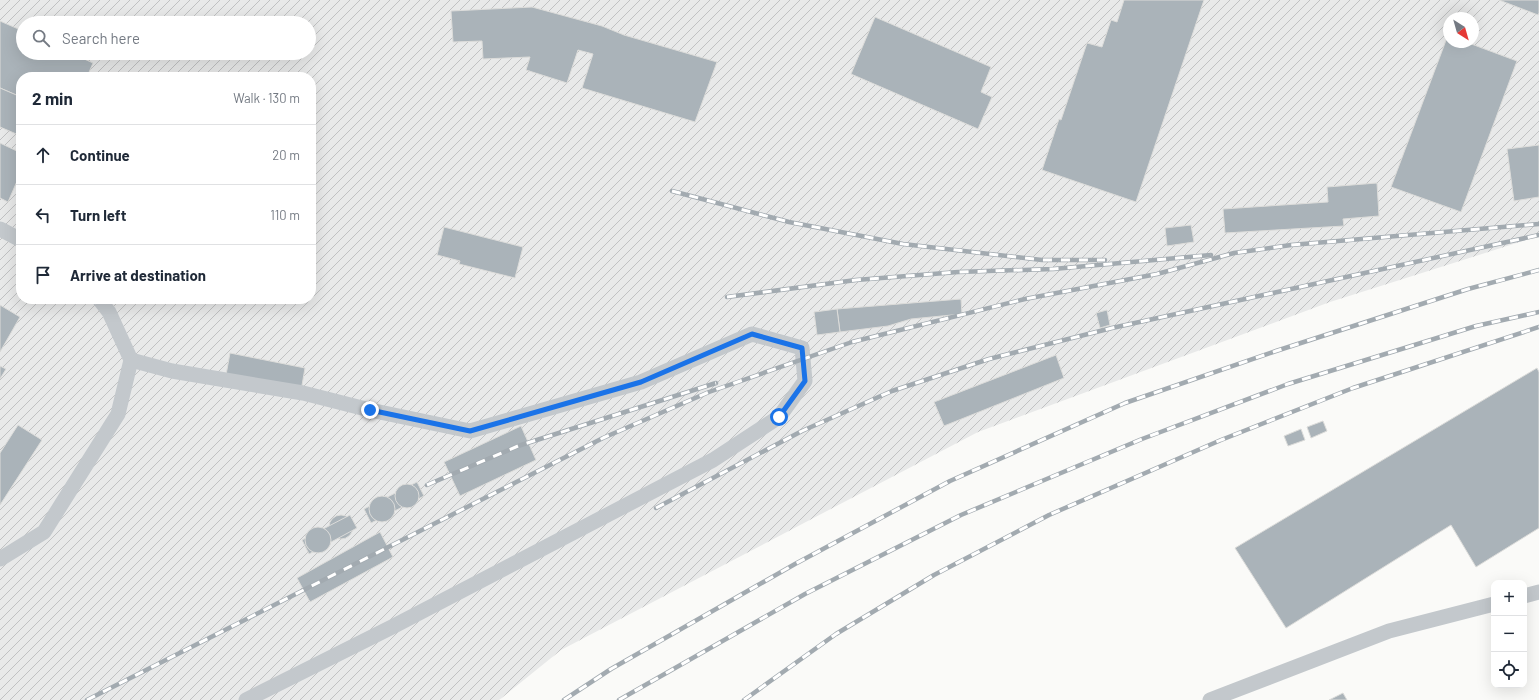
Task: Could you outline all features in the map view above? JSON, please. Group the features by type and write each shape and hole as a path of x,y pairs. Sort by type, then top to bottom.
{"lane":[{"path":"0,230 16,238"},
{"path":"0,559 44,532 118,414 131,360 109,312 103,304"},
{"path":"131,360 172,371 302,393 370,410 470,431 641,382 752,334 802,348 805,381 779,417 714,460 392,627 246,700"},
{"path":"1527,595 1539,592"},
{"path":"1214,699 1388,631 1491,605"}],"shaded area":[{"path":"0,0 1539,0 1539,236 1330,302 978,432 561,650 499,700 0,700"}],"building":[{"path":"1124,0 1204,0 1136,202 1042,170 1059,119 1061,120 1087,43 1102,47 1111,20 1117,22"},
{"path":"1499,0 1539,0 1539,13 1538,15"},
{"path":"532,7 602,26 624,35 717,62 695,122 582,88 593,54 578,50 567,83 526,70 530,57 483,59 482,41 453,42 451,11"},
{"path":"875,17 991,67 981,92 992,97 978,129 851,74"},
{"path":"0,21 16,28 16,60 86,60 93,63 89,72 16,72 16,95 0,88"},
{"path":"1479,47 1517,61 1461,212 1391,187 1443,48"},
{"path":"0,88 16,95 16,134 0,127"},
{"path":"0,143 16,151 16,184 8,202 0,198"},
{"path":"1539,145 1539,197 1514,201 1507,149"},
{"path":"1377,183 1379,216 1343,219 1344,226 1225,233 1223,209 1328,202 1327,187"},
{"path":"1191,225 1194,242 1167,246 1165,228"},
{"path":"444,227 523,247 515,278 459,264 460,261 437,255"},
{"path":"961,299 962,314 911,319 888,326 840,332 837,309"},
{"path":"0,305 20,317 0,352"},
{"path":"837,309 840,332 817,335 814,312"},
{"path":"1107,310 1110,325 1100,328 1096,313"},
{"path":"230,353 305,368 301,391 226,375"},
{"path":"1056,355 1064,378 944,426 934,402"},
{"path":"0,366 6,369 0,379"},
{"path":"1537,368 1539,372 1539,528 1476,567 1451,525 1286,628 1235,548"},
{"path":"1323,421 1327,431 1311,438 1307,427"},
{"path":"18,425 42,440 0,505 0,453"},
{"path":"521,426 536,460 460,496 444,462"},
{"path":"1301,429 1305,440 1288,446 1284,436"},
{"path":"417,482 424,496 371,523 364,509"},
{"path":"402,484 412,484 419,491 419,501 412,508 402,508 395,501 395,491"},
{"path":"382,496 391,500 395,509 391,518 382,522 373,518 369,509 373,500"},
{"path":"341,515 350,518 353,527 350,536 341,539 332,536 329,527 332,518"},
{"path":"350,515 357,528 309,554 302,540"},
{"path":"318,527 327,531 331,540 327,549 318,553 309,549 305,540 309,531"},
{"path":"380,532 393,557 310,602 297,578"},
{"path":"1343,693 1347,700 1329,700"}],"railway":[{"path":"672,191 789,222 903,244 1042,260 1105,260"},
{"path":"87,700 603,438 709,392 852,342 1025,299 1157,274 1234,253 1291,245 1539,224"},
{"path":"656,508 802,431 892,391 989,359 1112,328 1539,235"},
{"path":"727,297 856,280 958,272 1053,269 1211,255"},
{"path":"564,700 611,669 795,564 950,481 1125,403 1276,351 1468,289 1539,270"},
{"path":"619,700 805,594 961,515 1142,439 1288,384 1476,326 1539,312"},
{"path":"744,700 836,634 934,575 1049,515 1221,440 1353,388 1539,327"},
{"path":"427,485 518,446 716,383"}],"route":[{"path":"370,410 470,431 641,382 752,334 802,348 805,381 779,417"}]}
